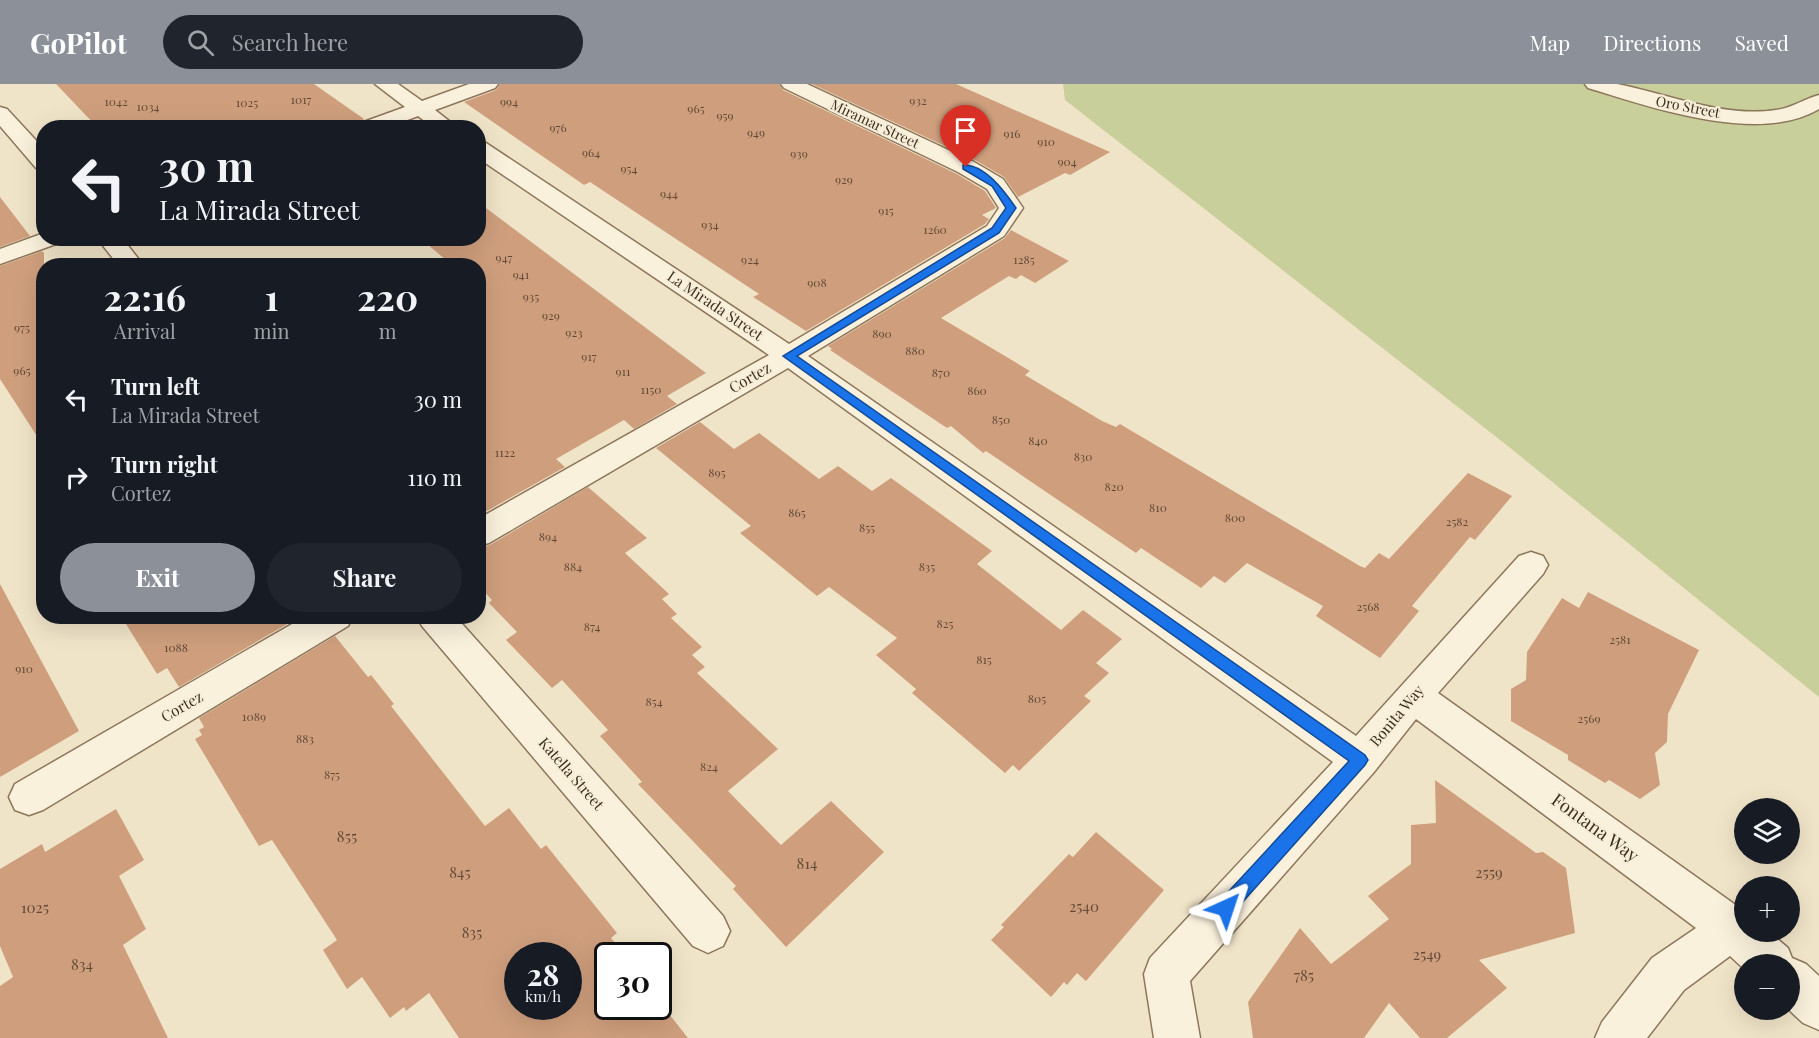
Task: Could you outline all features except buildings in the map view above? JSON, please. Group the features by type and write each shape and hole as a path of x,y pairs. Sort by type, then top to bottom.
{"street":[{"path":"385,84 437,120"},
{"path":"387,120 488,84"},
{"name":"Miramar Street","path":"792,84 966,167 995,184 1011,208"},
{"name":"Oro Street","path":"1596,84 1691,109 1746,117 1784,115 1812,108 1819,101"},
{"path":"0,113 36,154"},
{"name":"La Mirada Street","path":"486,153 789,356 1360,760"},
{"name":"Cortez","path":"486,529 789,356 996,231 1011,208"},
{"path":"0,256 36,243"},
{"path":"116,246 125,258"},
{"name":"Bonita Way","path":"1177,1038 1166,974 1360,760 1413,696 1531,565"},
{"name":"Cortez","path":"28,797 322,624"},
{"name":"Katella Street","path":"441,624 708,931"},
{"name":"Fontana Way","path":"1413,696 1732,928 1761,954"},
{"path":"1618,1038 1668,974 1732,928"},
{"path":"1800,989 1819,1007"}],"green space":[{"path":"1063,84 1819,84 1819,697 1504,443 1065,100"}],"route":[{"path":"966,167 995,184 1011,208 996,231 789,356 1360,760 1226,908"}]}
